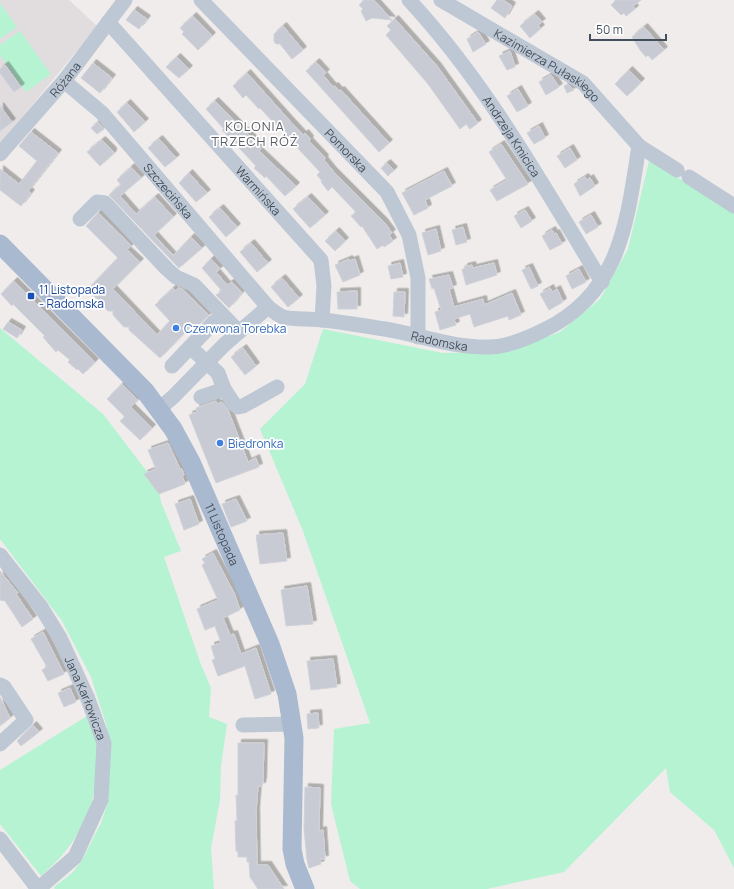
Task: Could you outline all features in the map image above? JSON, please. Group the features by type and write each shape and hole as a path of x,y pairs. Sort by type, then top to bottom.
{"main road":[{"name":"11 Listopada","path":"0,244 131,376 159,409 173,429 191,462 270,644 287,694 293,724 294,759 291,836 295,864 304,889"}],"street":[{"name":"Różana","path":"0,154 64,81 125,0"},
{"name":"Pomorska","path":"202,0 387,192 408,235 418,278 418,336"},
{"name":"Andrzeja Kmicica","path":"409,0 430,22 471,75 503,120 602,282"},
{"name":"Kazimierza Pułaskiego","path":"441,0 583,83 639,146 734,206"},
{"name":"Warmińska","path":"108,22 321,260 324,286 322,320"},
{"name":"Szczecińska","path":"64,81 102,113 268,307"},
{"name":"Radomska","path":"268,307 283,317 322,320 388,330 451,345 491,347 526,339 561,321 583,304 602,282 623,238 639,146"},
{"path":"80,219 97,202 105,203 167,269 176,277 194,285 239,332"},
{"path":"159,409 239,332 268,307"},
{"path":"172,366 214,322"},
{"path":"190,346 218,373 224,389 234,404 238,407 243,406 277,387"},
{"path":"201,397 224,389"},
{"name":"Jana Karłowicza","path":"0,555 41,607 60,638 88,699 104,743 101,800 75,858 38,889"},
{"path":"0,685 4,687 26,720 0,744"},
{"path":"243,725 293,724"},
{"path":"0,839 38,889"}],"shaded area":[{"path":"0,0 69,0 97,26 0,144"}],"green space":[{"path":"0,3 17,27 0,39"},
{"path":"20,31 51,74 26,92 0,55 0,45"},
{"path":"649,161 734,210 734,868 714,830 670,792 666,768 564,872 487,889 360,889 350,881 331,804 334,729 370,723 303,531 260,429 305,384 323,329 443,353 505,352 560,332 600,299 628,249"},
{"path":"0,328 103,414 158,486 161,502 181,551 164,557 200,662 211,688 209,717 227,724 221,766 220,800 211,848 214,889 55,889 54,887 71,874 81,862 101,823 108,802 110,743 106,724 91,677 62,621 0,539"},
{"path":"87,716 97,745 96,780 89,811 82,826 65,852 41,876 0,824 0,770"}],"building":[{"path":"364,0 374,0 392,20 372,18 366,21 361,11 363,9 359,5"},
{"path":"497,0 503,0 512,6 505,18 491,8"},
{"path":"616,0 641,0 633,6 635,9 626,16 624,13 621,15 611,5"},
{"path":"134,10 147,19 139,29 126,20"},
{"path":"535,14 542,22 538,25 541,28 530,38 520,26"},
{"path":"193,16 212,36 198,50 182,34 184,32 180,28"},
{"path":"395,19 437,66 478,123 470,129 466,124 460,129 428,84 386,35 391,30 387,26"},
{"path":"283,26 303,50 292,59 280,44 276,44 274,41 274,34"},
{"path":"644,27 664,50 652,60 648,55 646,57 632,37"},
{"path":"478,32 486,44 473,52 467,39"},
{"path":"510,51 515,67 507,70 499,56"},
{"path":"177,57 189,69 179,78 166,67"},
{"path":"316,62 326,73 323,75 333,87 335,86 339,91 341,90 389,143 379,152 306,71"},
{"path":"93,63 112,78 100,93 81,78"},
{"path":"5,65 21,87 14,92 0,73 0,69"},
{"path":"629,70 641,82 627,96 615,84"},
{"path":"247,73 303,135 305,133 310,139 309,141 325,158 324,160 333,171 384,222 392,233 389,235 393,241 384,247 383,245 377,249 362,226 361,227 351,216 356,212 332,187 328,191 317,175 320,172 260,108 259,109 246,95 243,98 233,86"},
{"path":"551,75 559,87 546,95 539,82"},
{"path":"568,84 574,90 567,93 564,86"},
{"path":"518,89 528,106 517,112 507,96"},
{"path":"215,101 262,148 259,151 296,186 285,196 266,176 265,178 254,168 256,166 222,130 224,129 206,109"},
{"path":"127,103 145,122 134,132 117,112"},
{"path":"0,106 12,122 0,131"},
{"path":"98,122 104,129 97,134 91,128"},
{"path":"539,126 545,138 534,144 527,133"},
{"path":"31,132 58,153 28,191 31,193 21,206 0,190 0,169 19,184 37,161 19,146"},
{"path":"159,139 176,158 165,167 148,148"},
{"path":"102,140 113,151 113,154 100,166 87,152"},
{"path":"501,144 528,184 497,201 490,190 507,180 489,152"},
{"path":"570,148 577,160 565,168 557,156"},
{"path":"387,163 394,170 388,176 381,168"},
{"path":"131,167 141,178 120,196 136,214 155,197 173,217 154,235 173,256 191,237 202,248 179,268 109,195 121,185 117,180"},
{"path":"444,171 452,186 425,200 428,208 414,215 402,193"},
{"path":"189,173 207,193 196,202 179,183"},
{"path":"585,177 587,180 590,178 595,186 580,196 574,184"},
{"path":"308,197 325,215 310,228 293,209"},
{"path":"220,208 237,227 226,237 209,217"},
{"path":"525,210 532,221 521,228 514,216"},
{"path":"98,213 127,241 131,246 127,250 140,262 113,289 157,335 170,321 155,305 173,288 175,291 178,288 182,289 209,315 195,328 192,325 160,358 129,330 129,327 124,327 113,315 113,311 108,311 88,289 118,258 86,226"},
{"path":"591,215 598,227 586,234 579,222"},
{"path":"463,227 467,242 456,245 452,230"},
{"path":"436,229 441,251 428,255 422,233"},
{"path":"552,230 554,234 556,233 562,244 550,250 542,236"},
{"path":"336,231 345,241 335,251 325,241"},
{"path":"251,243 268,263 257,272 240,252"},
{"path":"211,259 220,269 216,272 227,285 232,282 242,293 229,308 216,295 222,291 202,268"},
{"path":"349,259 350,261 355,259 360,275 343,282 335,265"},
{"path":"400,263 403,277 391,279 388,266"},
{"path":"494,263 497,275 466,285 462,269 465,269 464,267 472,265 473,268"},
{"path":"529,267 538,286 531,289 522,270"},
{"path":"579,269 586,282 572,289 566,276"},
{"path":"449,275 453,288 449,289 454,307 483,299 484,305 512,293 521,315 509,320 508,316 474,327 470,314 454,319 456,325 440,330 435,312 441,310 434,288 432,289 429,279"},
{"path":"282,278 299,298 288,307 271,287"},
{"path":"14,281 95,362 83,374 68,362 70,360 58,350 56,352 43,337 45,336 1,294"},
{"path":"550,288 552,292 557,289 563,302 549,310 540,294"},
{"path":"357,291 357,309 338,309 337,292"},
{"path":"394,292 405,292 404,317 393,316"},
{"path":"8,322 22,330 17,338 3,329"},
{"path":"243,348 256,366 245,375 231,357"},
{"path":"122,384 138,400 131,407 152,428 140,440 120,421 125,417 107,399"},
{"name":"Biedronka","path":"216,401 217,404 222,402 228,410 248,462 256,458 259,467 216,483 189,415 197,412 196,408"},
{"path":"168,443 180,469 182,469 184,475 182,476 185,484 159,494 144,474 156,469 148,450"},
{"path":"190,499 199,524 184,530 175,504"},
{"path":"236,499 247,521 231,527 222,504"},
{"path":"283,533 287,561 260,564 256,535"},
{"path":"213,553 235,595 240,610 223,618 230,635 234,634 241,654 256,648 271,694 255,699 245,666 218,676 212,660 215,659 211,646 221,643 215,626 205,630 197,609 218,600 202,565 205,563 202,559"},
{"path":"0,571 18,593 16,594 33,619 22,627 5,601 0,600"},
{"path":"307,586 313,624 286,626 281,590"},
{"path":"43,632 64,674 48,681 42,670 47,667 31,639"},
{"path":"333,659 337,687 311,690 307,661"},
{"path":"70,688 76,702 64,707 58,693"},
{"path":"0,697 10,718 0,726"},
{"path":"318,713 319,728 308,729 307,714"},
{"path":"33,725 39,732 21,746 17,741"},
{"path":"238,743 264,743 263,781 262,786 258,786 256,811 257,865 268,865 284,889 258,889 250,877 249,862 247,862 247,857 238,857 238,852 236,851 235,821 237,821 236,795 238,796"},
{"path":"305,787 320,788 319,831 323,830 325,859 320,859 321,864 309,868 304,829"}],"place":[{"name":"11 Listopada - Radomska","path":"31,296"},
{"name":"Czerwona Torebka","path":"176,328"},
{"name":"Biedronka","path":"220,443"}],"district":[{"name":"KOLONIA TRZECH RÓŻ","path":"255,134"}]}
